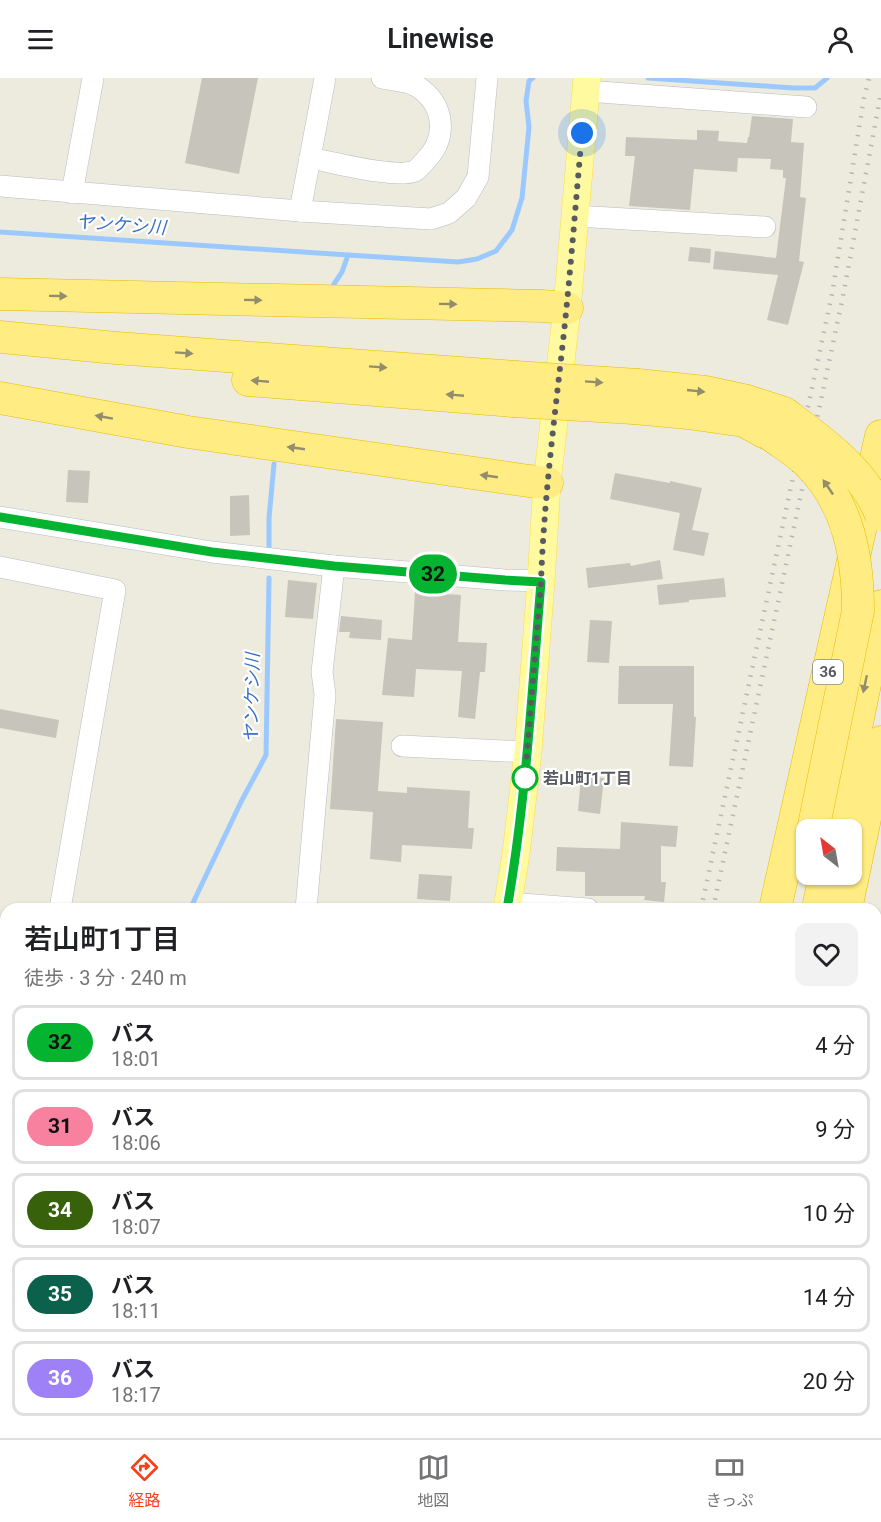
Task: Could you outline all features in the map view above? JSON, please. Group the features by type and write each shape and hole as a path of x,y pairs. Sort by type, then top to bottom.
{"highway":[{"path":"0,294 531,305 567,308"},
{"path":"0,337 514,389"},
{"path":"0,357 229,378 514,389 636,397 705,392 747,401 777,424 832,450 846,464 876,503 881,515"},
{"path":"0,398 188,432 548,483"},
{"path":"777,424 824,480 837,501 850,533 858,580 858,611 815,819"},
{"name":"36","path":"776,903 881,436"},
{"name":"36","path":"837,819 881,606"},
{"path":"847,903 881,742"},
{"path":"798,903 802,885"},
{"path":"819,903 823,885"}],"main road":[{"path":"508,903 528,752 542,549 567,308 586,84"}],"street":[{"path":"72,193 93,78"},
{"path":"300,211 325,78"},
{"path":"310,158 394,174 416,170 432,154 441,134 440,120 433,100 416,85 382,78"},
{"path":"0,186 300,211 430,219 449,213 466,198 478,177 488,78"},
{"path":"586,84 806,107"},
{"path":"575,216 765,227"},
{"path":"0,517 212,552 334,566 541,582"},
{"path":"307,903 325,695 322,672 334,566"},
{"path":"0,567 115,590 61,903"},
{"path":"402,746 528,752"}],"building":[{"path":"202,78 258,78 239,174 185,163"},
{"path":"752,116 793,119 791,142 804,143 800,197 806,198 799,261 804,262 788,325 767,320 778,275 713,269 715,251 776,258 786,178 783,178 783,170 770,169 771,159 738,158 737,172 694,169 690,210 629,206 635,156 625,156 626,137 697,140 697,130 719,131 718,141 747,143"},
{"path":"690,247 711,249 710,263 688,261"},
{"path":"68,470 90,471 88,503 66,502"},
{"path":"615,473 702,488 692,530 709,533 704,556 673,550 680,513 610,499"},
{"path":"249,495 250,535 230,536 230,496"},
{"path":"660,560 663,579 588,588 586,568 630,563 631,566"},
{"path":"724,578 726,597 659,605 657,585"},
{"path":"288,580 317,583 313,619 285,617"},
{"path":"415,592 461,595 458,642 487,643 485,672 480,672 475,719 458,717 462,671 416,669 414,697 382,695 388,638 412,640"},
{"path":"341,616 382,620 381,640 349,638 350,632 339,632"},
{"path":"590,620 612,621 609,663 587,662"},
{"path":"619,666 694,666 694,717 696,717 693,767 669,766 673,704 618,704"},
{"path":"0,709 59,720 56,738 0,728"},
{"path":"336,719 383,722 378,791 407,793 407,787 470,791 468,828 474,828 472,849 402,845 401,862 370,859 373,812 330,809"},
{"path":"581,776 604,778 600,814 578,811"},
{"path":"621,822 678,826 676,847 661,846 661,882 666,882 664,902 644,900 645,896 585,896 585,872 556,871 557,847 620,849"},
{"path":"419,874 452,876 450,901 417,899"}],"waterway":[{"name":"ヤンケシ川","path":"334,284 342,272 348,255 458,262 477,259 496,251 512,230 522,198 529,127 526,101 529,81 533,78"},
{"name":"ヤンケシ川","path":"648,78 793,88 815,88 827,78"},
{"name":"ヤンケシ川","path":"0,232 348,255"},
{"name":"ヤンケシ川","path":"269,547 274,464"},
{"name":"ヤンケシ川","path":"193,903 266,755 269,578"}],"railway":[{"path":"702,903 832,294 869,78"},
{"path":"714,903 843,296 881,93"}],"bus line":[{"name":"32","path":"0,517 212,552 334,566 541,582 528,752 508,903"}],"place":[{"name":"若山町1丁目","path":"525,778"}],"route":[{"path":"525,778 542,549 567,308 582,133"}]}
